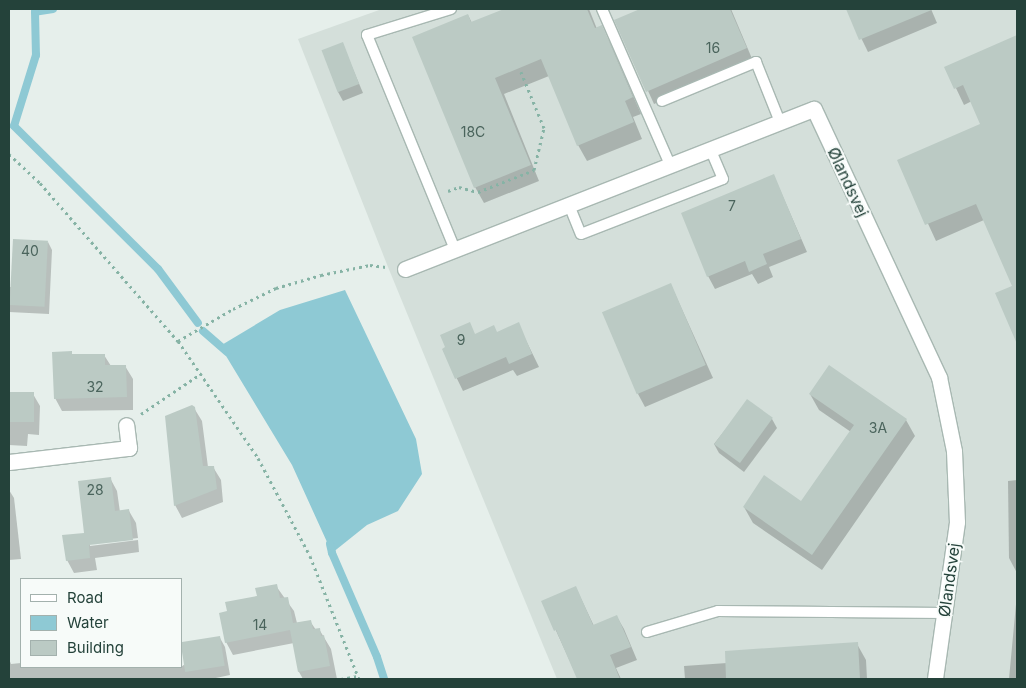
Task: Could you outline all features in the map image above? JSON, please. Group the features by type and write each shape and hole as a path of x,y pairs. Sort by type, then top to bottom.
{"street":[{"name":"Ølandsvej","path":"405,269 814,109 939,377 954,451 957,522 935,679"},
{"path":"9,462 129,448 126,425"}],"lane":[{"path":"451,9 367,35 455,250"},
{"path":"602,9 670,165"},
{"path":"662,101 756,62 780,122"},
{"path":"569,205 581,234 722,179 710,149"},
{"path":"647,632 718,610 944,613"}],"path":[{"path":"434,197 459,187 478,192 534,170 544,128 521,72"},
{"path":"9,154 40,183 178,340 258,458 310,556 359,678 341,679"},
{"path":"178,340 233,309 276,288 321,275 370,265 405,269"},
{"path":"126,425 202,374"}],"shaded area":[{"path":"382,9 1017,9 1017,679 557,679 388,267 298,39"}],"water":[{"path":"345,290 416,439 422,474 398,511 367,525 332,553 292,465 220,346 280,310"}],"building":[{"path":"504,9 587,9 595,28 602,25 633,97 625,101 634,122 577,146 541,59 495,78 531,165 474,188 412,37 468,14 471,22"},
{"path":"640,9 730,9 747,48 646,92 614,20"},
{"path":"846,9 934,9 859,40"},
{"path":"1017,35 1017,344 995,293 1012,286 976,204 925,225 897,160 980,124 963,85 954,89 944,67"},
{"path":"343,42 359,84 338,92 322,50"},
{"path":"774,174 801,239 763,254 767,264 749,272 745,261 707,277 681,213"},
{"path":"13,239 48,241 44,307 10,305"},
{"path":"671,283 706,365 637,394 602,312"},
{"path":"470,322 475,334 494,325 497,332 519,322 532,354 509,364 506,357 455,379 442,349 445,347 440,335"},
{"path":"72,351 72,354 105,354 105,365 126,365 127,397 54,399 52,352"},
{"path":"829,365 907,419 812,555 743,507 764,475 801,501 854,425 809,394"},
{"path":"9,392 34,392 34,422 9,422"},
{"path":"747,399 773,418 740,463 714,444"},
{"path":"192,405 195,407 203,466 214,466 217,489 174,506 165,416"},
{"path":"111,477 115,511 129,509 133,540 89,545 90,558 66,561 62,535 84,533 78,481"},
{"path":"277,584 280,598 288,597 293,623 311,620 313,629 320,628 321,636 324,635 330,666 298,672 290,630 225,643 219,613 227,611 225,602 257,596 255,588"},
{"path":"576,586 593,625 617,615 631,647 610,655 620,679 577,679 556,630 554,631 541,601"},
{"path":"220,636 225,666 185,672 182,642"},
{"path":"858,642 860,679 726,679 725,651"}],"waterway":[{"path":"53,9 35,12 36,55 14,126 158,269 198,323"},
{"path":"203,331 227,352"},
{"path":"330,544 332,553 377,657 384,679"}]}
